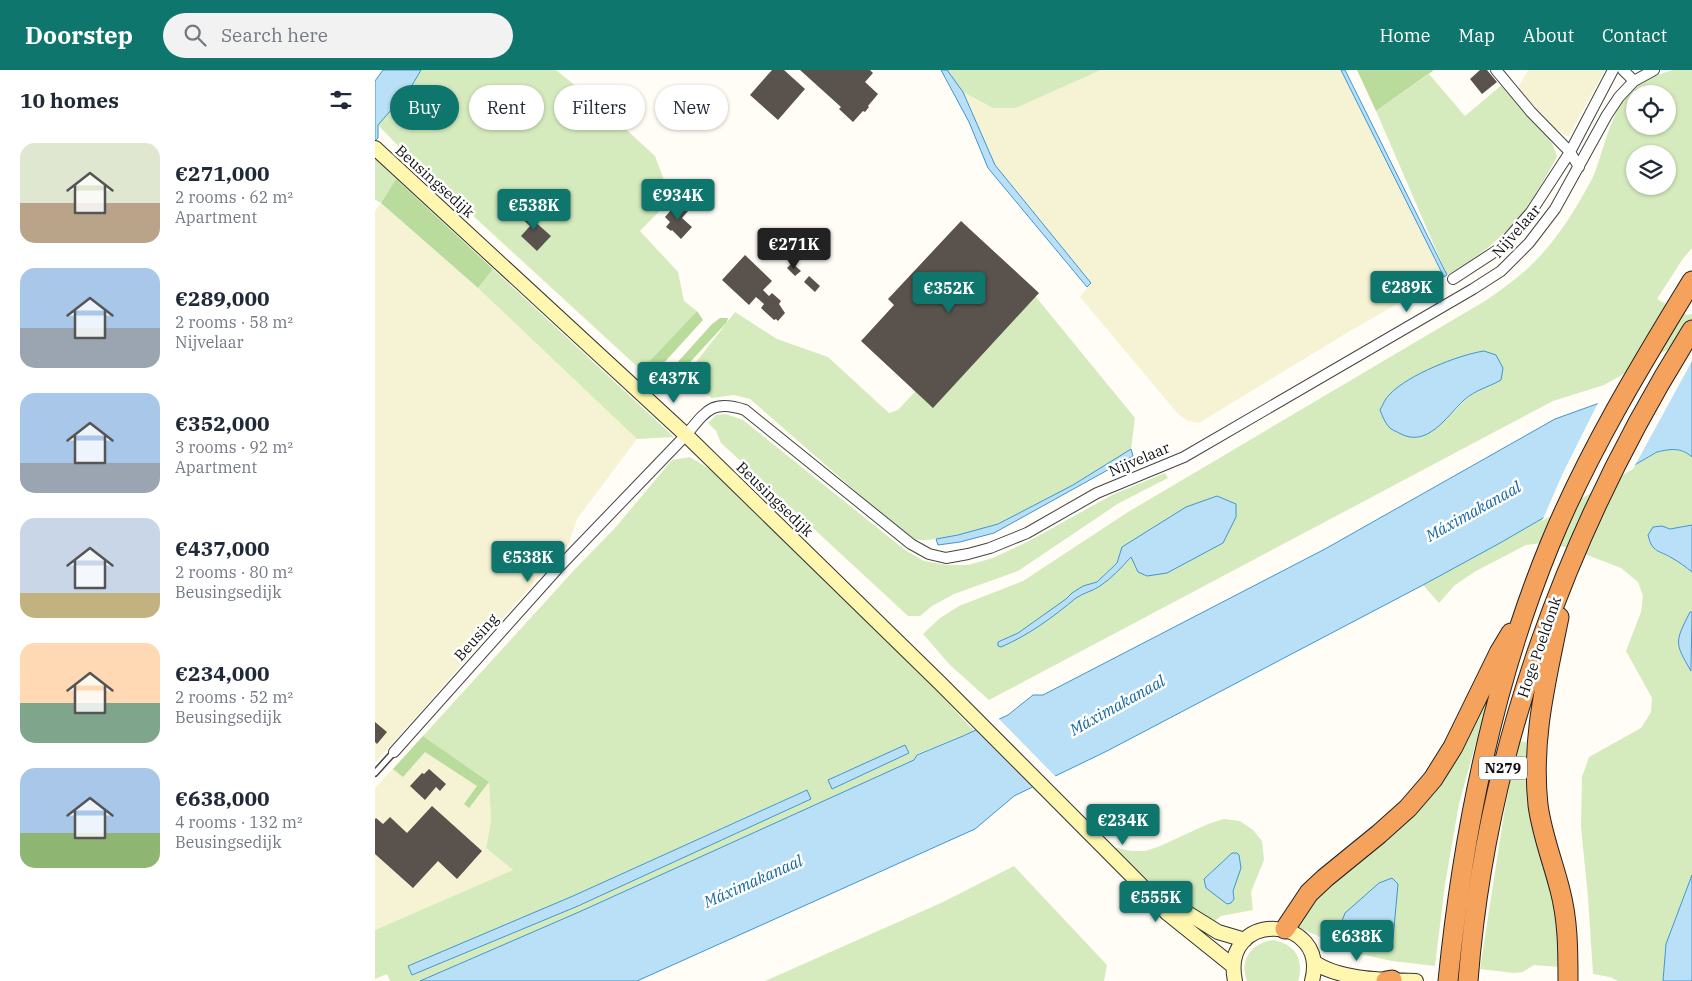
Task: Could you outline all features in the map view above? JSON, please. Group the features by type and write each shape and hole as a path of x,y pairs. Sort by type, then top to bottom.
{"highway":[{"name":"Hoge Poeldonk","path":"1448,981 1459,885 1473,806 1499,698 1526,608 1550,544 1589,460 1640,367 1692,281"},
{"name":"Hoge Poeldonk","path":"1468,981 1484,858 1493,810 1519,706 1561,584 1588,521 1629,438 1689,334"},
{"name":"N279","path":"1561,584 1560,615 1541,700 1536,774 1542,828 1565,913 1568,981"},
{"name":"N279","path":"1285,929 1309,893 1408,808 1433,779 1465,722 1499,653 1526,608"}],"street":[{"path":"1496,70 1531,112 1570,152 1579,167"},
{"name":"Nijvelaar","path":"1453,279 1499,249 1531,212 1570,152 1613,70"},
{"path":"1623,70 1633,81"},
{"name":"Nijvelaar","path":"685,435 713,407 722,405 745,410 911,544 929,554 946,558 990,548 1027,533 1097,493 1184,457 1501,271 1529,243 1555,209 1619,97 1633,81 1654,70"},
{"name":"Beusingsedijk","path":"378,151 685,435 941,683 1141,884 1167,913 1233,966"},
{"name":"Beusing","path":"394,752 561,564 685,435"},
{"name":"Beusingsedijk","path":"1141,884 1218,932 1245,940"},
{"path":"1235,981 1233,966 1239,948 1254,933 1263,929 1274,928 1285,929 1304,941 1311,951 1314,962 1312,981"},
{"path":"1314,962 1331,972 1389,980 1416,981"}],"lane":[{"path":"375,773 394,752"}],"shaded area":[{"path":"1101,70 1341,70 1444,277 1345,334 1199,423 1188,421 1178,414 1080,297 1091,283 995,165 963,92 993,108 1016,108"},
{"path":"1528,70 1605,70 1569,136 1566,136 1554,127 1518,88"},
{"path":"381,203 478,288 637,439 577,519 569,543 375,763 375,211"},
{"path":"423,736 489,782 491,821 486,848 513,870 375,930 375,788"}],"green space":[{"path":"421,70 556,70 574,85 554,85 554,130 627,130 655,156 671,199 640,231 678,272 684,301 697,311 641,370 409,157 378,125 390,111 390,130 459,130 459,85 412,85"},
{"path":"947,70 1101,70 1016,108 993,108 963,92"},
{"path":"1357,70 1434,70 1376,111"},
{"path":"1673,70 1692,70 1692,248 1657,299 1687,315 1692,314 1692,336 1604,385 1553,401 989,700 950,665 923,634 940,618 959,606 1023,581 1128,512 1485,301 1507,285 1541,255 1575,209 1593,176 1617,111 1626,97 1626,135 1676,135 1676,85 1640,85","holes":["1496,355 1491,386 1472,394 1448,418","1122,547 1167,573 1138,572 1132,557 1099,587 1077,597 1019,633 1083,586 1097,582 1117,563","1019,633 998,646 998,642"]},
{"path":"1429,74 1465,116 1503,84 1542,127 1557,157 1532,199 1515,222 1483,252 1447,275 1376,111"},
{"path":"375,159 396,179 381,203 375,201"},
{"path":"396,179 493,269 478,288 381,203"},
{"path":"493,269 674,437 637,439 478,288"},
{"path":"1013,286 1031,291 1135,418 1131,449 1065,490 1019,515 971,532 927,540 908,537 750,399 734,395 712,398 683,379 735,312 777,339 828,357 889,413 898,410"},
{"path":"697,311 703,320 650,378 641,370"},
{"path":"720,318 728,318 727,322 670,384 668,391 658,384 712,324"},
{"path":"726,414 743,420 905,550 924,561 947,565 968,565 993,558 1029,541 1112,495 1165,473 1168,478 1119,503 1018,571 954,594 932,606 920,616 908,616 721,443 716,431 708,423 716,415"},
{"path":"1672,448 1687,453 1692,457 1692,525 1670,529 1662,526 1655,550 1672,557 1692,572 1692,612 1680,633 1692,671 1692,875 1666,944 1663,981 1618,981 1610,977 1593,974 1581,827 1582,777 1589,757 1641,728 1651,712 1652,698 1626,651 1641,612 1643,596 1638,582 1621,568 1569,548 1542,543 1526,545 1476,571 1455,585 1439,603 1423,585 1658,452"},
{"path":"690,457 711,470 922,675 974,731 917,754 914,760 579,912 420,981 390,981 387,974 375,979 375,930 513,870 486,848 491,821 489,782 423,736 615,528 672,460","holes":["806,790 811,799 578,906 412,975 409,966 573,896"]},
{"path":"1492,684 1459,804 1445,884 1435,966 1392,961 1356,953 1291,924 1303,906 1409,812"},
{"path":"423,736 489,782 469,808 464,804 477,786 425,752 403,777 393,769"},
{"path":"1518,741 1526,742 1530,807 1538,850 1551,893 1559,936 1559,967 1534,965 1523,972 1514,973 1480,969 1504,814"},
{"path":"1224,819 1240,821 1253,830 1262,841 1264,860 1251,892 1253,910 1221,916 1211,924 1160,891 1113,847 1131,851 1145,851","holes":["1232,853 1237,853 1241,868 1233,891 1234,899 1208,875"]},
{"path":"1014,866 1107,965 1104,981 765,981 941,903"},
{"path":"1272,940 1292,948 1296,953 1300,966 1298,981 1247,981 1245,966 1249,954 1258,945"}],"water":[{"path":"383,70 421,70 412,85 390,85 390,111 378,125 378,138 375,141 375,81"},
{"path":"941,70 947,70 963,92 995,165 1091,283 1087,287 988,168 969,122"},
{"path":"1341,70 1345,70 1447,275 1444,277"},
{"path":"1484,351 1496,355 1503,368 1501,380 1469,396 1443,422 1427,434 1409,437 1390,428 1380,410 1387,397 1398,387 1434,367"},
{"name":"Máximakanaal","path":"1692,355 1692,457 1680,450 1657,452 1500,543 1423,585 1107,751 1014,796 975,829 637,981 420,981 579,912 914,760 917,755 1008,715 1033,695 1043,695 1325,549 1555,419 1605,401"},
{"path":"1131,449 1133,456 994,533 960,542 938,545 936,539 998,524 1073,485"},
{"path":"1217,496 1236,504 1236,517 1223,543 1167,573 1147,576 1138,572 1131,557 1113,576 1100,586 1076,598 1050,619 1021,637 1001,647 998,646 998,642 1018,633 1072,593 1083,586 1097,582 1117,563 1122,547 1186,507"},
{"path":"1692,525 1692,572 1654,548 1648,535 1653,527 1662,526 1670,529"},
{"path":"1690,612 1692,612 1691,671 1679,647 1679,636"},
{"path":"905,745 909,753 832,789 828,780"},
{"path":"807,790 811,799 578,906 412,975 408,966 573,896"},
{"path":"1232,853 1239,855 1241,868 1233,891 1234,899 1231,903 1227,904 1206,888 1204,879"},
{"path":"1692,875 1692,981 1663,981 1666,944"},
{"path":"1392,878 1398,884 1393,939 1390,947 1384,948 1346,928 1342,921 1345,913 1379,883"}],"pier":[{"path":"1692,353 1692,361 1633,469 1542,521 1563,473 1599,401"},
{"path":"997,717 1057,778 1034,789 974,728"}],"building":[{"path":"772,70 784,70 805,89 778,120 750,95"},
{"path":"800,70 870,70 873,73 865,82 878,94 865,112 863,111 853,122 839,109 841,107"},
{"path":"1480,70 1487,70 1497,82 1482,94 1470,79"},
{"path":"519,195 526,202 518,210 511,204"},
{"path":"682,203 689,210 682,218 692,227 681,239 666,227 670,222 665,217 672,209 674,211"},
{"path":"531,207 538,214 533,220 551,236 537,251 521,236 530,226 521,218"},
{"path":"961,221 1039,293 933,408 861,341 894,305 888,299"},
{"path":"745,255 772,281 763,290 769,296 772,293 781,301 779,304 785,313 778,321 774,320 761,308 764,304 756,297 749,305 722,280"},
{"path":"792,263 801,271 795,276 787,268"},
{"path":"809,276 820,286 815,292 804,282"},
{"path":"375,722 387,732 377,744 375,742"},
{"path":"429,769 446,784 440,791 436,787 425,800 410,786 422,773 424,774"},
{"path":"432,806 482,851 457,879 438,861 413,888 375,854 375,819 383,824 390,817 407,833"}]}
